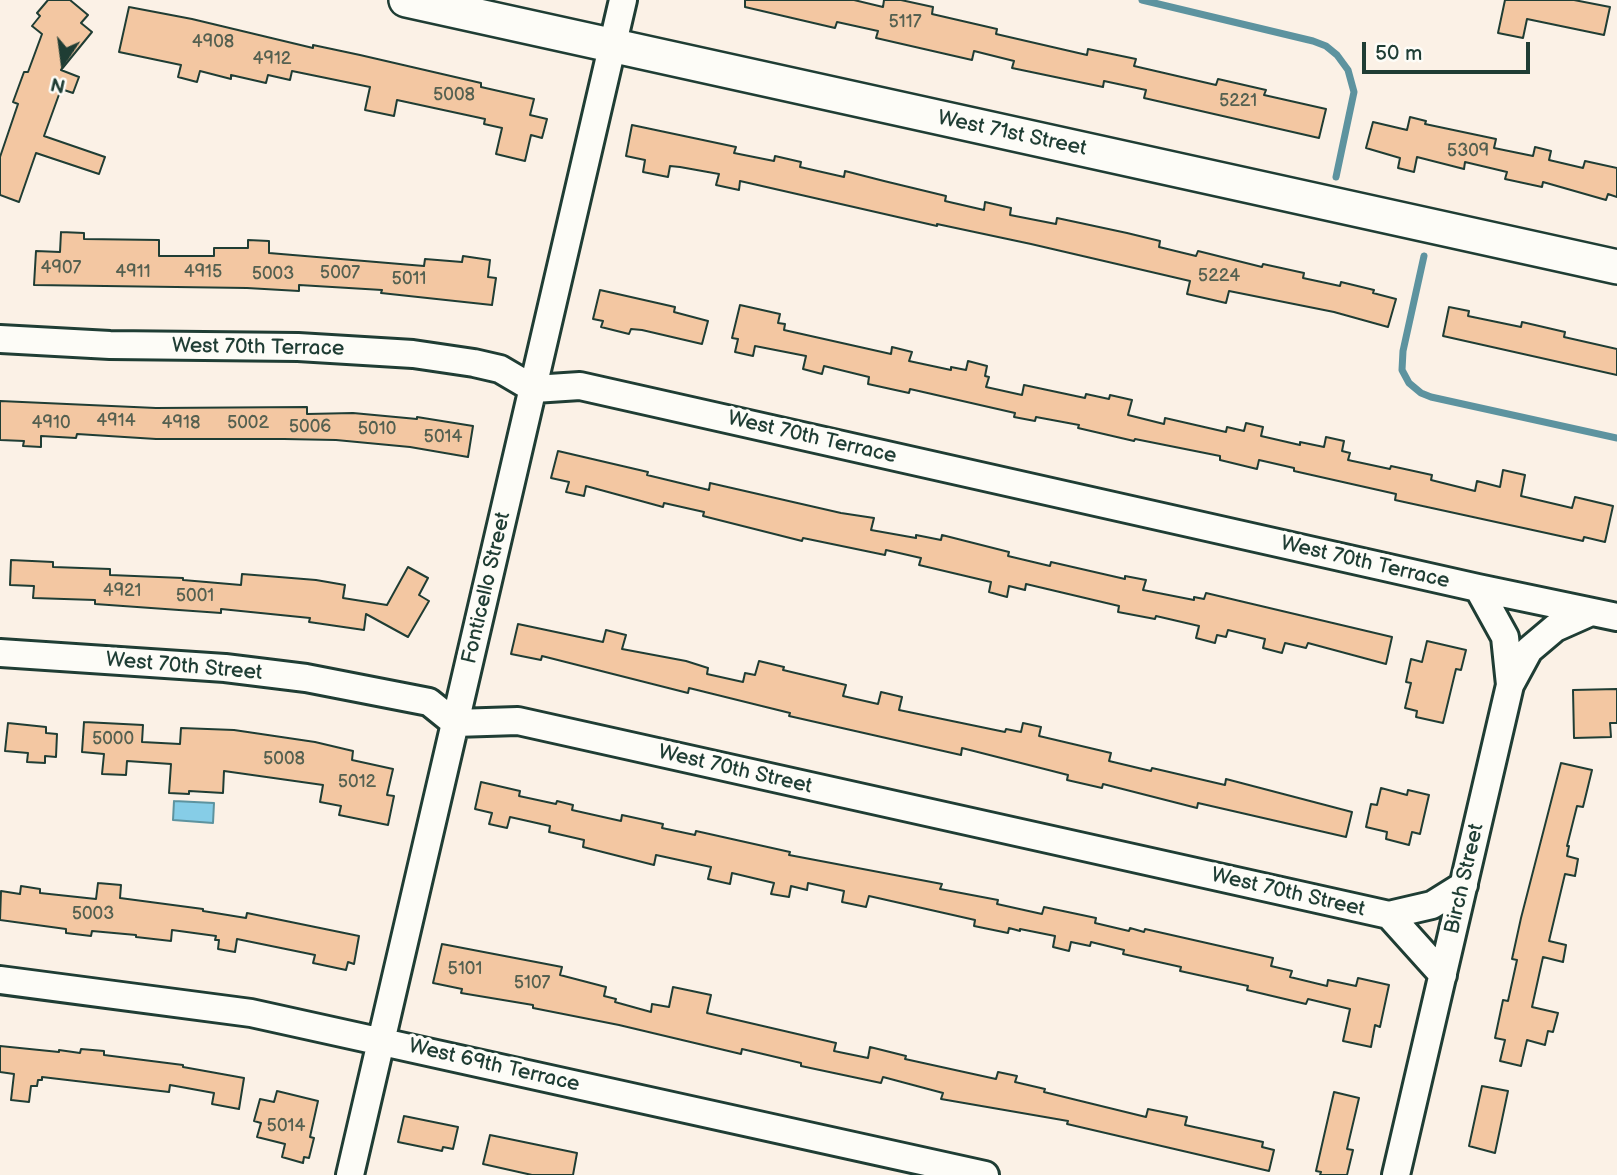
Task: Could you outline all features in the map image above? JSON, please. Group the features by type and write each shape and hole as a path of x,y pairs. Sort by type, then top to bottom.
{"street":[{"name":"West 71st Street","path":"406,0 1617,267"},
{"name":"Fonticello Street","path":"350,1175 623,0"},
{"name":"West 70th Terrace","path":"0,339 110,345 298,347 413,354 500,369 534,389 580,386 1617,617"},
{"name":"Birch Street","path":"1396,1175 1510,685 1505,637 1478,588"},
{"path":"1510,685 1529,650 1555,628 1591,612"},
{"name":"West 70th Street","path":"0,653 226,668 306,678 429,702 455,723 518,721 1390,915 1443,975"},
{"path":"1390,915 1432,905 1464,886"},
{"name":"West 69th Terrace","path":"0,980 251,1013 985,1175"}],"water":[{"path":"174,801 214,803 213,823 173,820"}],"building":[{"path":"48,0 70,0 88,15 81,23 92,32 61,70 79,77 73,93 61,89 44,136 105,157 99,174 36,153 19,202 0,195 0,157 18,104 13,102 42,34 32,26 40,16 37,13"},
{"path":"745,0 854,0 883,7 884,0 901,0 933,7 932,14 997,29 996,34 1087,55 1088,49 1136,59 1134,66 1216,85 1218,79 1266,90 1264,95 1326,109 1319,138 1144,98 1146,90 1104,81 1103,87 1012,68 1014,61 974,51 972,60 876,38 878,31 837,22 835,28 745,7"},
{"path":"1505,0 1574,0 1610,7 1604,35 1527,19 1523,38 1498,33"},
{"path":"129,7 313,48 313,45 360,55 481,83 481,87 534,99 530,115 547,119 542,138 531,135 525,161 496,154 502,128 484,124 485,119 397,100 394,116 365,110 370,87 292,71 290,80 268,75 266,83 231,75 231,79 200,71 197,82 178,77 181,65 119,52"},
{"path":"1410,117 1426,121 1425,124 1496,139 1494,148 1533,156 1535,147 1551,151 1549,160 1583,168 1585,161 1617,168 1617,197 1608,194 1606,200 1543,182 1542,187 1505,179 1507,172 1465,162 1464,169 1417,157 1414,172 1398,168 1400,158 1366,148 1373,122 1407,130"},
{"path":"632,125 736,147 734,153 774,161 775,156 801,162 800,167 844,177 845,171 946,196 945,201 984,210 985,202 1011,208 1010,215 1056,224 1057,218 1160,241 1159,247 1196,256 1198,251 1262,267 1263,264 1304,273 1303,278 1340,286 1341,282 1374,290 1373,293 1396,299 1388,327 1334,312 1229,291 1226,303 1187,294 1190,281 1031,244 937,226 740,181 739,190 716,185 719,174 670,166 668,177 643,172 645,160 626,156"},
{"path":"61,232 84,233 84,239 159,240 159,256 214,256 214,248 248,248 248,240 269,241 269,253 424,266 425,259 462,262 463,256 490,260 488,277 496,278 492,305 381,293 382,290 299,285 299,291 34,285 36,251 60,252"},
{"path":"600,290 675,307 674,312 708,321 702,344 642,330 631,329 629,334 601,327 603,321 593,319"},
{"path":"740,305 780,314 778,323 785,324 784,330 891,354 892,347 912,352 909,361 951,370 951,367 966,370 968,361 987,366 985,376 989,377 986,387 1022,395 1024,385 1085,398 1086,394 1109,399 1110,395 1132,400 1128,415 1164,424 1165,418 1226,432 1227,427 1244,431 1246,423 1263,427 1261,436 1300,445 1300,442 1324,447 1326,437 1344,441 1342,451 1350,453 1348,460 1432,475 1431,480 1475,491 1477,481 1500,487 1503,470 1525,475 1521,496 1572,508 1575,497 1613,506 1605,542 1584,537 1583,541 1395,500 1396,494 1294,471 1294,468 1259,460 1257,469 1220,460 1220,456 1135,439 1134,441 1078,428 1079,425 1036,417 1035,421 1014,417 1015,413 910,389 909,393 868,384 869,377 824,366 822,374 803,369 806,356 755,346 753,356 735,352 738,339 732,338"},
{"path":"1449,307 1469,311 1468,316 1521,327 1522,322 1565,332 1564,337 1617,349 1617,375 1443,336"},
{"path":"0,401 156,408 307,407 307,414 353,413 417,417 473,426 468,457 410,447 336,440 156,439 77,434 76,438 41,436 41,447 23,446 24,441 0,440"},
{"path":"558,451 648,472 647,475 709,490 710,483 874,518 871,530 941,540 942,535 1009,552 1008,556 1050,566 1051,562 1125,579 1125,576 1146,580 1143,590 1194,600 1194,597 1204,599 1206,593 1392,637 1386,664 1308,643 1306,648 1285,643 1282,653 1263,648 1265,639 1228,630 1226,637 1217,635 1215,643 1196,638 1199,626 1156,616 1155,619 1118,612 1119,606 1026,584 1025,590 1009,586 1007,597 989,592 991,582 919,565 921,558 886,550 885,555 803,538 802,541 703,516 704,512 664,503 663,507 586,486 584,496 566,492 569,482 551,478"},
{"path":"11,560 53,562 53,567 110,569 110,575 183,578 241,585 242,574 316,580 345,585 343,598 387,605 408,567 428,578 419,595 429,601 408,637 366,614 364,630 309,622 310,618 221,609 221,613 95,604 95,600 33,598 34,586 10,585"},
{"path":"518,624 603,642 606,630 626,635 622,649 686,661 708,668 707,674 743,682 745,673 755,675 759,661 784,667 783,670 846,685 843,696 878,704 881,692 902,697 899,710 1005,732 1006,729 1021,732 1023,723 1041,727 1039,736 1111,753 1109,761 1225,785 1226,779 1352,812 1346,837 1198,803 1197,808 1103,784 1102,788 1067,780 1068,775 962,748 961,755 789,716 790,713 689,688 688,693 542,656 541,660 511,654"},
{"path":"1427,641 1466,650 1461,670 1456,669 1443,723 1416,717 1417,711 1405,708 1411,683 1406,682 1411,659 1422,662"},
{"path":"1617,689 1617,723 1610,723 1611,737 1574,738 1573,690"},
{"path":"84,722 143,725 142,742 180,744 181,728 234,730 315,742 353,751 352,760 393,769 387,795 394,796 388,825 339,815 341,806 320,802 323,785 224,771 223,793 189,791 189,794 169,793 171,764 127,761 126,775 102,774 104,754 82,752"},
{"path":"8,723 46,727 46,733 57,734 56,757 45,756 45,763 27,762 28,753 5,751"},
{"path":"1561,763 1592,770 1583,807 1577,806 1567,846 1567,856 1578,859 1575,876 1565,874 1549,941 1566,945 1563,962 1543,957 1532,1007 1558,1013 1553,1032 1548,1031 1545,1045 1527,1040 1521,1066 1500,1061 1505,1040 1495,1038 1503,1000 1508,1001 1517,960 1512,959 1521,918"},
{"path":"481,782 520,791 519,796 556,804 557,801 573,805 572,810 621,821 622,815 663,824 662,828 695,835 696,831 790,852 789,855 942,884 940,889 998,900 997,904 1042,914 1044,907 1096,918 1095,923 1129,931 1130,928 1144,932 1145,929 1273,958 1271,966 1292,971 1290,977 1327,986 1328,980 1356,986 1358,978 1389,985 1380,1027 1375,1025 1371,1047 1343,1041 1350,1009 1308,999 1306,1004 1247,990 1248,986 1180,971 1181,967 1123,954 1124,950 1091,942 1090,946 1071,942 1069,951 1053,947 1055,936 1009,928 1008,933 974,926 975,920 869,896 866,907 842,902 844,891 808,883 807,890 791,886 789,897 771,894 774,883 732,873 730,884 708,879 711,867 656,855 654,865 583,847 584,840 549,832 550,826 510,817 507,828 489,824 492,813 475,809"},
{"path":"1381,788 1407,795 1408,790 1429,795 1420,834 1412,832 1409,845 1386,839 1387,832 1366,827 1371,804 1377,805"},
{"path":"98,883 121,885 120,898 203,909 246,918 247,913 359,936 354,964 348,962 346,970 313,963 315,955 237,939 235,952 218,949 219,940 215,940 216,936 172,930 171,941 92,931 91,936 66,933 66,929 0,920 1,891 20,894 21,886 40,889 40,893 96,899"},
{"path":"442,944 562,967 560,975 606,987 604,996 616,999 615,1002 651,1012 652,1004 669,1007 673,987 711,995 707,1013 836,1043 834,1051 868,1058 870,1047 906,1056 905,1059 996,1079 998,1072 1017,1076 1015,1082 1045,1089 1044,1092 1146,1117 1148,1109 1187,1117 1185,1125 1263,1142 1262,1147 1274,1150 1269,1171 1067,1124 1068,1121 941,1099 943,1093 883,1077 881,1083 801,1066 801,1063 742,1049 741,1054 533,1008 533,1005 461,993 462,989 433,983"},
{"path":"0,1046 59,1052 80,1053 81,1049 104,1051 104,1055 183,1065 244,1078 239,1109 212,1104 214,1093 170,1085 169,1092 42,1077 37,1086 31,1086 29,1102 11,1100 14,1074 0,1072"},
{"path":"1482,1086 1508,1091 1495,1153 1469,1146"},
{"path":"277,1091 318,1101 310,1137 314,1138 309,1158 304,1157 303,1163 282,1157 285,1144 257,1137 261,1123 254,1121 260,1099 274,1102"},
{"path":"1334,1092 1359,1098 1347,1149 1353,1150 1347,1175 1320,1175 1321,1172 1316,1171"},
{"path":"404,1116 458,1127 453,1149 443,1147 442,1151 398,1142"},
{"path":"490,1135 577,1153 573,1175 532,1175 483,1164"}],"waterway":[{"path":"1142,0 1313,41 1326,46 1337,55 1348,70 1354,92 1336,177"},
{"path":"1424,256 1403,351 1402,370 1409,383 1431,397 1617,438"}]}
